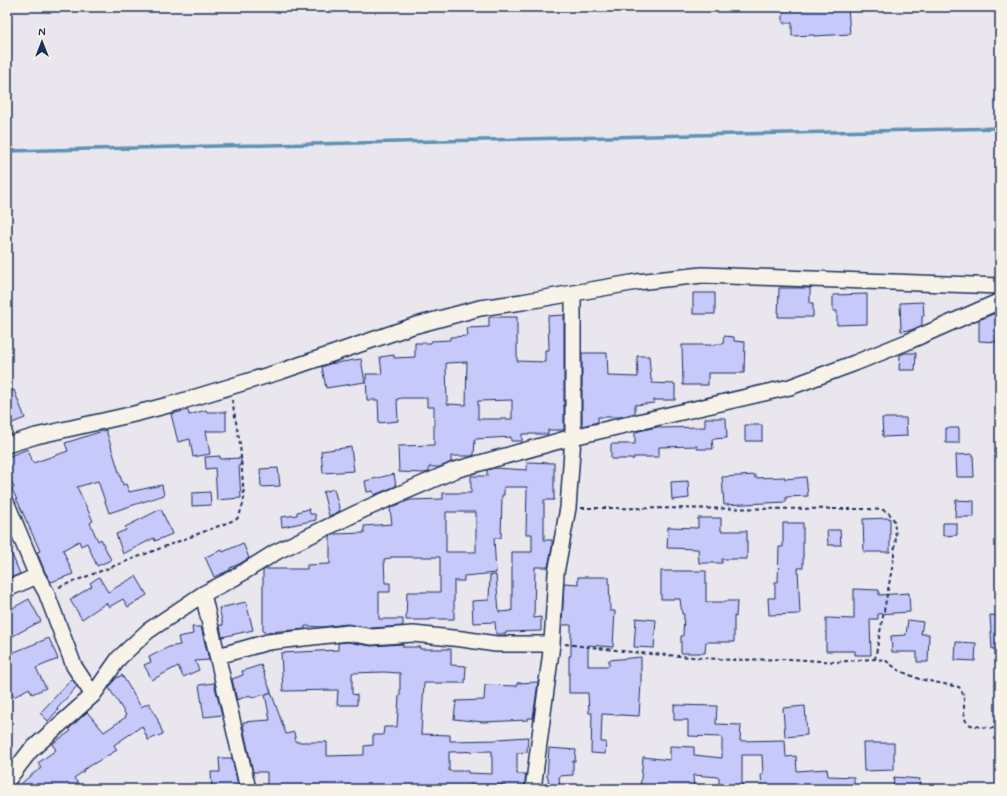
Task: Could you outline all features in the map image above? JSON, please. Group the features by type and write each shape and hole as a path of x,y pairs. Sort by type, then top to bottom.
{"street":[{"path":"7,444 176,404 282,371 413,326 480,308 637,282 702,276 1000,286"},
{"path":"533,789 552,644 556,573 568,508 573,437 573,293"},
{"path":"7,781 30,750 93,695 119,658 148,631 203,594 234,578 276,552 365,509 455,470 573,437 790,387 907,342 1000,300"},
{"path":"7,504 36,576 46,592 74,666 93,695"},
{"path":"7,589 36,576"},
{"path":"203,594 248,789"},
{"path":"218,656 268,642 348,633 372,637 413,634 496,644 552,644"}],"path":[{"path":"46,592 237,519 243,505 244,498 240,444 230,387"},
{"path":"568,508 868,509 883,510 888,512 894,520 896,537 893,563 875,659"},
{"path":"552,644 567,644 640,653 731,660 790,659 838,662 875,659 885,660 898,670 919,679 959,686 964,697 964,718 966,722 969,725 1000,729"}],"building":[{"path":"848,7 850,34 792,36 792,23 783,23 783,10"},
{"path":"779,288 810,288 810,303 813,303 813,317 778,317"},
{"path":"693,293 715,293 715,314 693,314"},
{"path":"867,294 867,324 837,325 837,311 833,311 833,295"},
{"path":"923,302 924,316 922,316 922,325 911,330 901,331 900,303"},
{"path":"993,314 998,314 997,342 979,341 979,320"},
{"path":"564,315 564,430 548,430 548,434 522,434 522,441 511,441 511,437 475,439 474,455 451,456 451,462 440,467 429,467 429,472 399,472 398,446 434,445 434,407 427,407 427,398 397,399 398,421 379,423 378,400 367,400 366,374 382,374 380,357 394,355 394,358 415,357 415,343 431,343 431,341 450,340 450,337 468,336 467,328 489,327 489,317 517,317 517,361 545,362 545,350 549,350 548,316","holes":["467,362 466,405 447,404 446,363","512,400 512,419 478,419 478,401"]},
{"path":"724,336 734,337 734,341 745,342 744,373 708,373 708,385 683,385 682,345 723,344"},
{"path":"582,353 607,353 608,376 638,377 637,356 649,356 652,383 675,384 675,400 654,400 654,403 635,405 635,413 620,417 598,417 598,422 582,426"},
{"path":"905,353 916,353 915,370 899,370 900,355"},
{"path":"361,359 365,382 326,388 322,367 329,364"},
{"path":"14,390 25,418 7,425 7,393"},
{"path":"188,410 189,415 206,410 207,412 226,412 226,431 206,431 210,454 193,457 190,439 178,442 171,414"},
{"path":"705,418 726,418 727,438 712,439 713,449 697,449 697,446 659,447 659,457 611,459 611,444 635,444 635,432 657,427 705,427"},
{"path":"882,418 906,418 907,436 883,437"},
{"path":"745,425 762,425 762,441 745,441"},
{"path":"946,428 959,428 959,443 946,443"},
{"path":"106,430 123,485 126,484 129,492 162,485 164,495 109,513 98,481 77,487 93,521 90,523 98,541 101,539 111,560 97,566 87,543 81,546 79,541 63,550 73,574 51,582 45,572 37,552 40,551 12,489 14,488 7,468 7,457 28,449 33,463 68,451 65,443"},
{"path":"351,447 354,471 323,473 321,451"},
{"path":"973,454 974,477 957,477 956,455"},
{"path":"220,456 220,459 241,458 241,465 239,465 241,498 217,500 215,468 206,469 205,457"},
{"path":"527,462 554,463 554,500 544,500 544,540 552,540 552,547 548,567 535,567 534,618 541,617 541,631 506,632 506,634 496,634 495,622 473,623 472,601 489,600 490,575 496,575 499,612 512,611 512,552 532,552 532,534 526,534 527,487 504,487 504,495 502,495 501,538 494,538 496,573 464,576 464,581 454,581 454,619 406,620 407,592 440,592 440,557 391,557 384,559 385,583 390,583 390,592 379,592 379,619 403,619 403,626 372,628 347,624 322,627 305,626 305,629 263,632 263,571 265,569 307,569 307,565 330,564 330,536 335,534 364,533 364,526 392,524 390,508 410,500 443,499 443,493 471,493 471,476 487,476 487,470 494,468 527,470","holes":["446,512 476,512 476,552 446,552"]},
{"path":"278,468 280,486 261,487 260,469"},
{"path":"394,474 396,486 374,495 373,491 367,492 365,481"},
{"path":"755,475 755,478 785,477 785,479 806,477 808,496 786,497 786,502 724,505 722,477"},
{"path":"688,481 689,498 672,500 671,482"},
{"path":"334,489 340,511 329,516 323,492"},
{"path":"210,492 211,505 192,506 192,493"},
{"path":"956,500 974,501 974,517 955,517"},
{"path":"161,509 172,534 155,541 154,538 123,554 116,534 126,530 125,527"},
{"path":"309,509 310,514 315,514 316,520 282,527 281,517 297,515 297,512"},
{"path":"698,518 721,518 721,531 747,531 747,559 722,559 722,563 699,563 698,549 667,548 668,527 698,528"},
{"path":"890,518 890,552 864,552 863,519"},
{"path":"783,523 803,523 803,568 798,568 800,614 769,615 768,598 775,598 775,582 778,582 779,547 783,547"},
{"path":"943,523 957,523 957,535 943,536"},
{"path":"827,530 840,530 841,545 828,545"},
{"path":"7,542 20,574 7,579"},
{"path":"243,543 249,558 230,568 230,570 214,577 205,557 222,550 223,552"},
{"path":"661,571 706,571 706,602 737,601 736,617 734,616 734,642 706,642 705,653 681,653 681,636 683,636 684,614 682,614 680,599 661,599"},
{"path":"136,576 147,595 128,607 123,599 109,607 106,603 82,619 70,600 92,586 90,583 99,577 108,592"},
{"path":"578,577 609,577 610,611 615,611 613,647 588,645 588,666 609,666 609,660 641,657 639,716 602,714 601,742 606,742 605,754 591,753 592,713 589,713 588,693 569,693 571,625 562,625 564,583 578,584"},
{"path":"854,589 879,590 879,595 909,593 910,612 878,614 878,619 870,619 871,655 855,655 855,651 826,651 826,618 854,619"},
{"path":"29,599 41,621 11,637 7,631 7,617 11,615 9,610"},
{"path":"246,602 253,630 222,637 220,625 223,625 219,608"},
{"path":"990,615 1000,616 1000,649 992,649"},
{"path":"636,618 656,620 654,648 634,647"},
{"path":"908,620 923,622 921,634 929,634 928,662 917,662 917,652 892,652 891,636 906,635"},
{"path":"192,627 201,627 209,660 195,661 199,670 183,677 178,666 152,680 144,665 151,662 149,657 169,647 180,645 178,637 193,634"},
{"path":"49,638 58,659 36,668 46,688 32,694 29,688 14,697 7,684 7,655"},
{"path":"348,642 371,646 403,644 403,647 420,647 420,649 451,649 451,665 466,666 465,683 424,683 421,734 450,735 450,741 498,740 528,737 527,752 517,753 517,774 526,774 524,789 505,789 505,785 469,785 469,789 267,789 267,772 253,772 243,722 270,720 265,694 252,698 250,695 237,700 232,679 243,675 242,671 261,665 286,734 294,732 296,742 327,742 327,756 364,755 364,746 373,745 373,735 383,735 384,727 397,727 400,696 400,673 352,673 352,694 357,695 357,705 337,705 338,690 283,691 281,653 338,650 338,643","holes":["492,751 492,774 468,773 468,771 449,771 449,752"]},
{"path":"956,642 976,643 975,661 955,660"},
{"path":"122,675 141,707 149,703 163,734 148,740 142,726 114,745 117,750 83,770 84,771 74,778 82,789 15,789 41,768 38,763 56,750 52,744 71,731 69,729 87,712 104,732 126,717 109,688 115,679"},
{"path":"72,679 77,686 48,721 40,713"},
{"path":"538,682 533,718 528,718 528,720 483,722 454,719 456,701 484,700 485,685 517,686 517,683"},
{"path":"214,683 222,715 204,717 199,685"},
{"path":"674,705 717,706 716,724 741,725 740,741 785,740 786,757 796,756 797,771 827,769 828,776 854,777 854,789 762,789 762,755 742,755 742,788 719,788 719,777 693,775 694,789 640,789 643,757 670,760 670,746 694,747 694,755 722,758 722,737 688,736 688,720 674,720"},
{"path":"805,706 807,735 785,737 783,708"},
{"path":"863,743 894,743 894,770 864,771"},
{"path":"549,748 576,750 575,761 573,761 573,775 559,776 560,789 549,789 547,777"},
{"path":"219,758 232,758 239,789 212,789 211,772 220,772"},
{"path":"894,777 920,779 919,789 893,789"}],"waterway":[{"path":"7,151 1000,128"}]}
